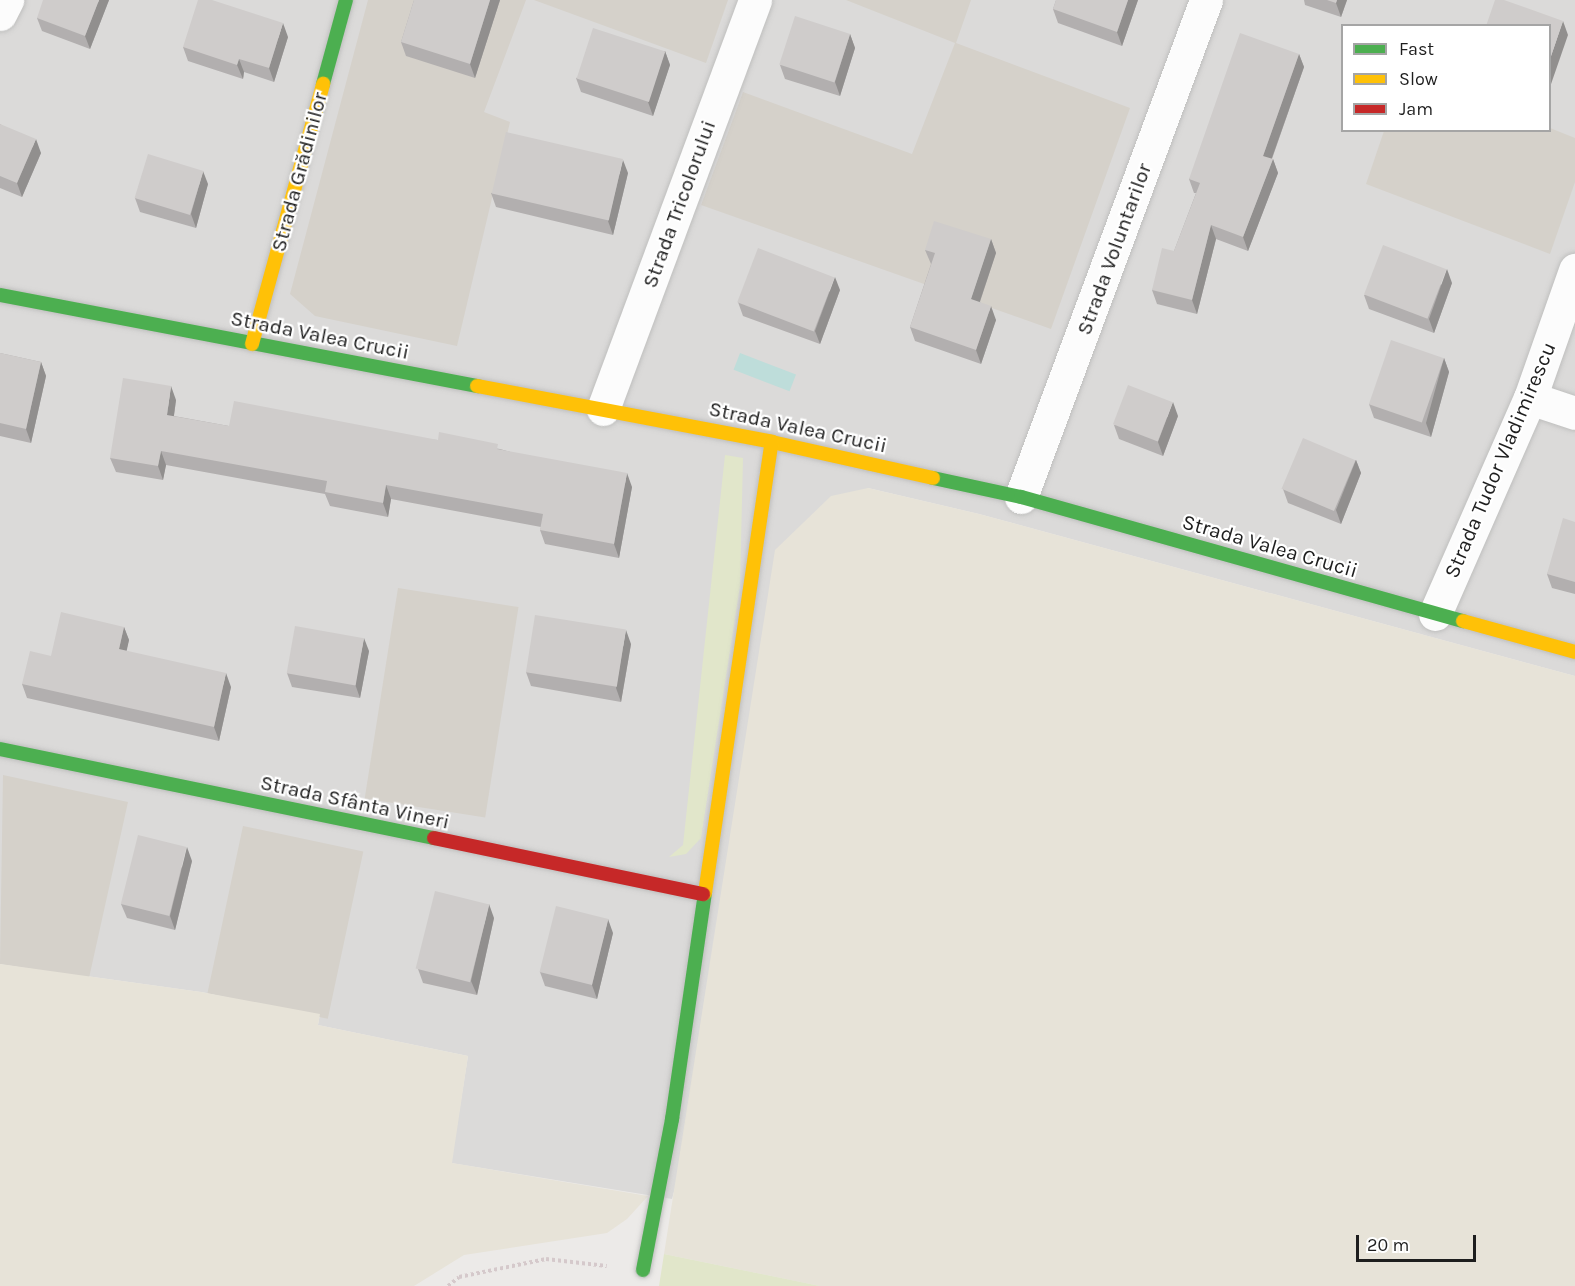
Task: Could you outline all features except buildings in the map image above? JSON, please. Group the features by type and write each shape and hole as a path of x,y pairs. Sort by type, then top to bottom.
{"street":[{"path":"0,14 7,0"},
{"name":"Strada Grădinilor","path":"252,344 346,0"},
{"name":"Strada Tricolorului","path":"603,409 755,0"},
{"name":"Strada Voluntarilor","path":"1021,497 1206,0"},
{"name":"Strada Tudor Vladimirescu","path":"1435,614 1530,398 1575,270"},
{"name":"Strada Valea Crucii","path":"0,296 772,442 1021,497 1575,652"},
{"path":"1530,398 1575,413"},
{"path":"643,1270 672,1119 703,894 772,442"},
{"name":"Strada Sfânta Vineri","path":"0,749 703,894"}],"path":[{"path":"447,1286 459,1277 546,1259 643,1270"}],"shaded area":[{"path":"0,0 1575,0 1575,676 979,514 868,488 672,1199 451,1163 468,1056 318,1025 320,1014 201,992 0,964"},
{"path":"368,0 526,0 484,112 510,122 457,346 315,316 290,294"},
{"path":"534,0 728,0 706,63"},
{"path":"846,0 971,0 956,43 1130,108 1051,329 701,205 743,92 912,154 955,43"},
{"path":"1551,128 1575,138 1575,182 1550,254 1366,184 1384,132 1551,132"},
{"path":"868,488 979,514 1575,676 1575,1286 820,1286 664,1254 775,550 831,496"},
{"path":"398,588 518,607 485,817 365,798"},
{"path":"3,775 128,802 89,978 0,964"},
{"path":"243,826 363,852 328,1019 207,993"},
{"path":"0,964 201,992 320,1014 318,1025 468,1056 452,1163 648,1196 627,1219 607,1233 464,1255 414,1286 0,1286"}],"green space":[{"path":"725,455 743,458 740,586 701,838 686,854 669,857 683,845"},
{"path":"664,1254 820,1286 659,1286"}],"water":[{"path":"740,353 796,375 790,391 734,370"}],"traffic: fast":[{"path":"323,84 346,0"},
{"path":"0,295 477,386"},
{"path":"933,478 1021,497 1463,621"},
{"path":"0,749 434,838"},
{"path":"643,1270 672,1119 705,893"}],"traffic: slow":[{"path":"252,344 323,84"},
{"path":"477,386 772,442 933,478"},
{"path":"705,893 772,442"},
{"path":"1463,621 1575,652"}],"traffic: jam":[{"path":"434,838 703,894"}]}
